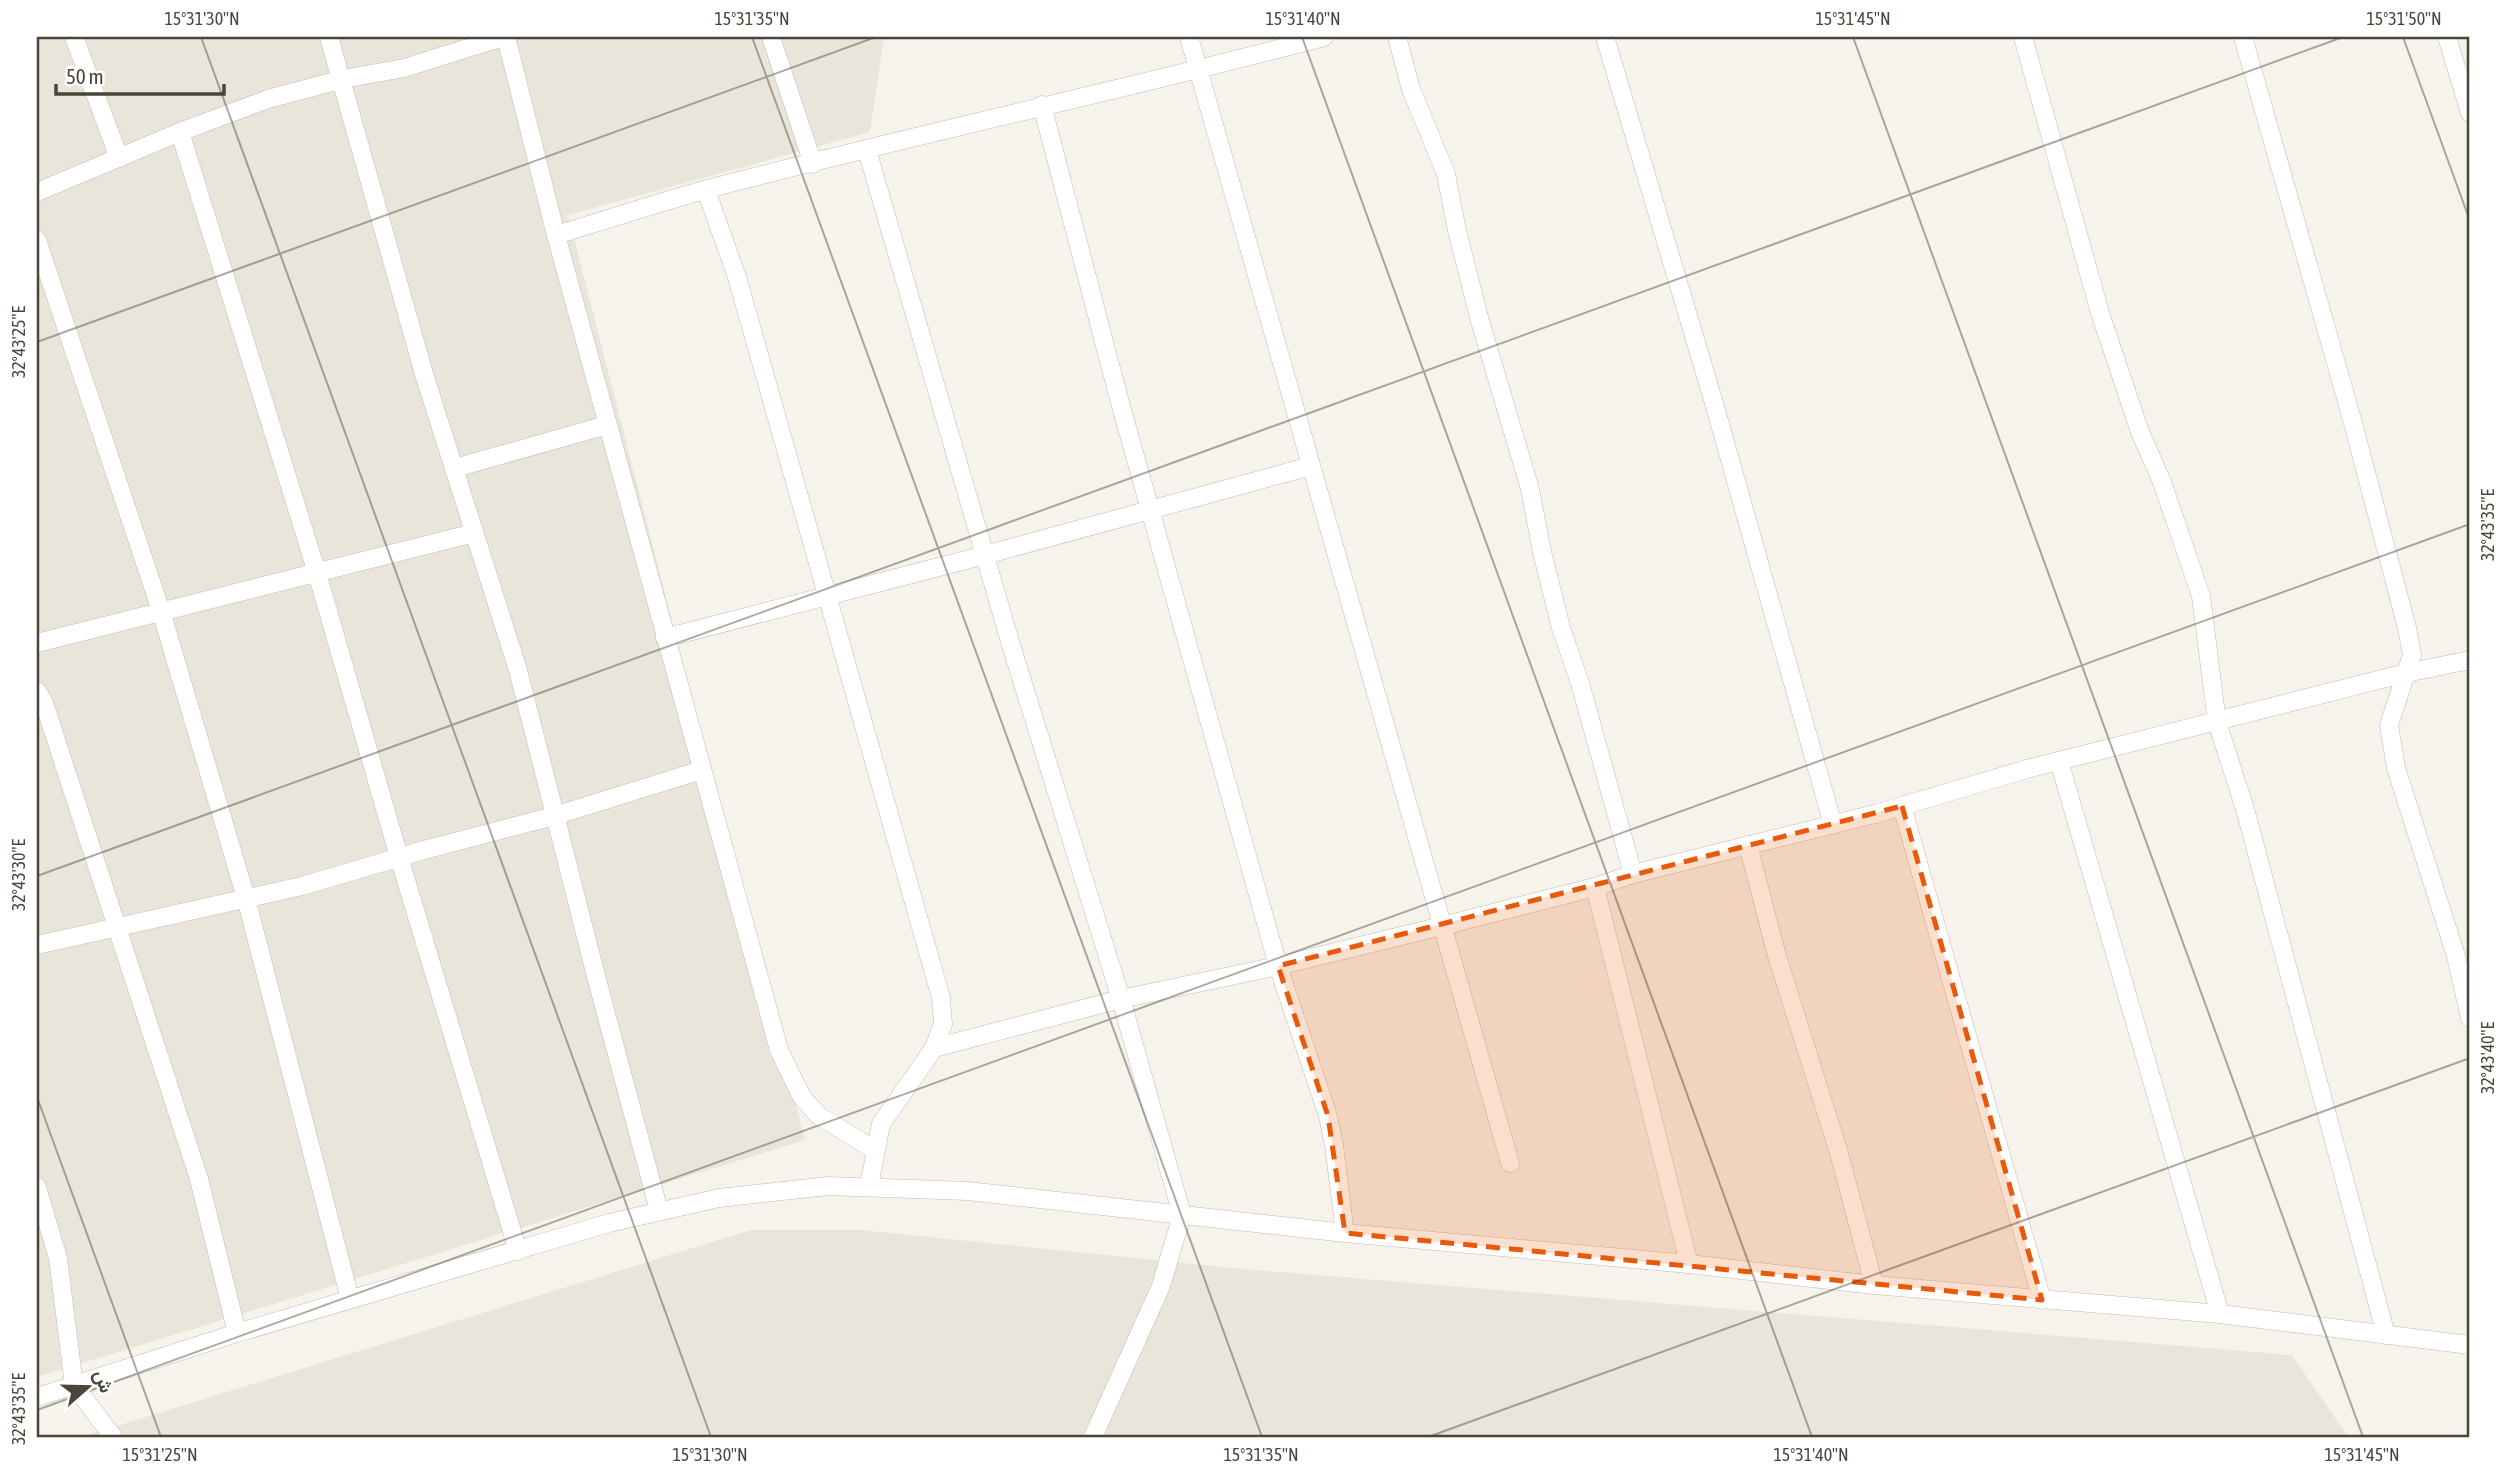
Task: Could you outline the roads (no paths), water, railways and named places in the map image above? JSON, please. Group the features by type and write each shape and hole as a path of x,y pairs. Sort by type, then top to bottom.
{"street":[{"path":"74,37 119,158"},
{"path":"329,37 424,374 518,670 659,1211"},
{"path":"37,192 180,132 268,99 343,79 404,68 505,37 607,425 779,1050 802,1097 819,1116 874,1150"},
{"path":"771,37 813,164"},
{"path":"1189,37 1510,1163"},
{"path":"556,235 706,190 1324,37"},
{"path":"1398,37 1411,89 1446,174 1457,231 1480,321 1530,489 1561,628 1584,695 1633,874"},
{"path":"1605,37 1710,390 1833,825"},
{"path":"2023,37 2100,313 2140,432 2162,482 2201,596 2217,722 2245,809 2386,1335"},
{"path":"2243,37 2400,603 2412,655 2389,725 2396,768 2456,956 2470,1018"},
{"path":"2447,37 2470,113"},
{"path":"1042,106 1119,399 1278,966 1328,1116 1345,1233"},
{"path":"180,132 317,573 398,857 518,1251"},
{"path":"867,150 985,555 1121,999 1182,1215 1161,1286 1093,1437"},
{"path":"706,190 737,277 941,998 943,1024 934,1048 881,1124 869,1186"},
{"path":"37,240 161,611 246,898 350,1299"},
{"path":"455,468 607,425"},
{"path":"665,638 985,555 1311,466"},
{"path":"37,643 474,533"},
{"path":"934,1048 1121,999 1278,966 1442,926 1595,887 1633,874 1833,825 2059,761 2406,673 2470,660"},
{"path":"37,691 44,703 199,1179 237,1333"},
{"path":"2059,761 2220,1314"},
{"path":"37,945 302,886 398,857 554,816 702,770"},
{"path":"1902,806 2042,1300"},
{"path":"1748,845 1777,956 1839,1153 1874,1284"},
{"path":"1595,887 1689,1264"},
{"path":"37,1397 350,1299 659,1211 719,1198 828,1186 968,1191 1345,1233 2042,1300 2220,1314 2470,1345"},
{"path":"37,1187 58,1258 74,1385 113,1437"}]}
